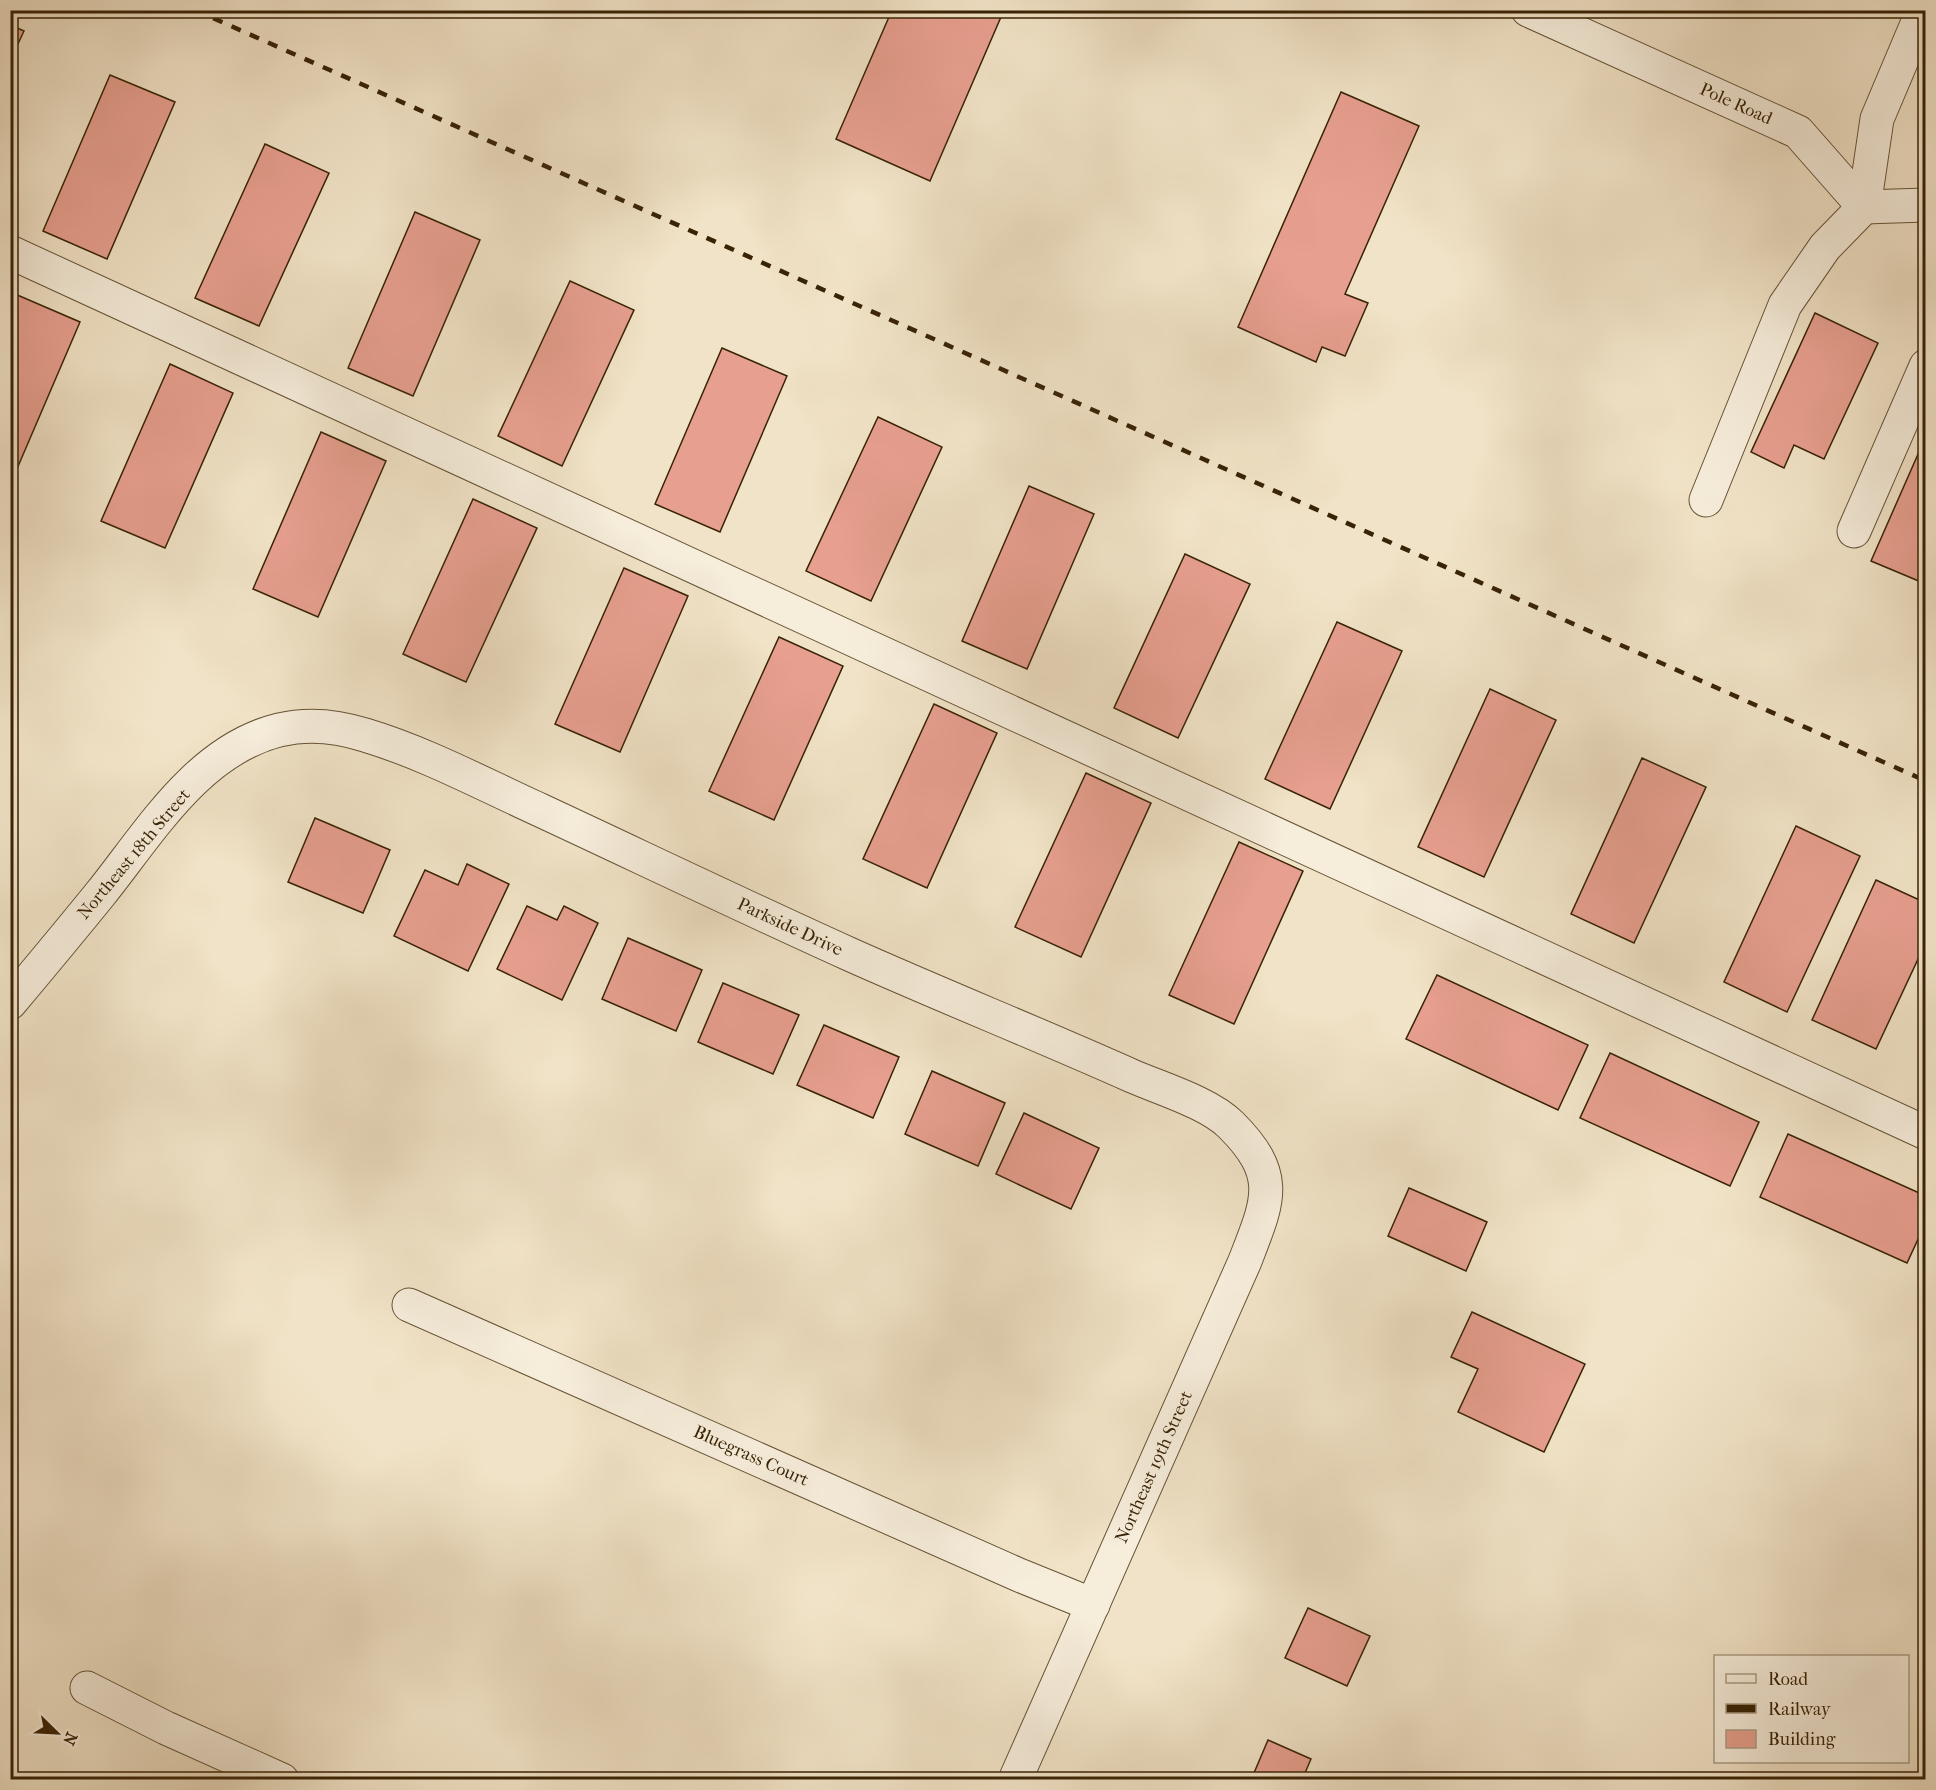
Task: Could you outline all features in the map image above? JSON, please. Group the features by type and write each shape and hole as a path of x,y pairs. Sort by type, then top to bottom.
{"street":[{"name":"Pole Road","path":"1528,10 1798,132 1864,207"},
{"path":"1706,500 1785,305 1825,247 1864,207 1877,119 1923,10"},
{"path":"1864,207 1926,205"},
{"path":"10,252 1926,1133"},
{"path":"1854,531 1926,366"},
{"name":"Northeast 18th Street","path":"10,1003 167,809 198,777 218,760 247,742 279,730 314,726"},
{"name":"Parkside Drive","path":"314,726 365,735 440,764 850,954 1209,1110 1227,1121 1255,1151"},
{"name":"Northeast 19th Street","path":"1015,1779 1245,1261 1266,1206 1267,1183 1255,1151"},
{"name":"Bluegrass Court","path":"409,1305 1018,1575 1093,1605"},
{"path":"87,1688 166,1728 282,1779"}],"building":[{"path":"892,10 1004,10 930,181 836,139"},
{"path":"10,25 24,31 10,61"},
{"path":"110,75 175,102 107,259 43,231"},
{"path":"1341,92 1419,126 1345,294 1368,303 1345,356 1322,347 1316,362 1238,327"},
{"path":"265,144 329,173 259,326 195,298"},
{"path":"415,212 480,240 413,396 348,368"},
{"path":"570,281 634,310 562,466 498,436"},
{"path":"15,294 80,322 13,478 10,477 10,304"},
{"path":"1815,313 1878,343 1824,459 1794,445 1784,468 1751,452"},
{"path":"722,348 787,376 720,532 655,504"},
{"path":"170,364 233,393 165,548 101,521"},
{"path":"878,417 942,447 871,601 806,571"},
{"path":"321,432 386,461 318,617 253,589"},
{"path":"1926,436 1926,584 1871,561"},
{"path":"1029,486 1094,514 1027,669 962,641"},
{"path":"473,499 537,528 466,682 403,654"},
{"path":"1185,554 1250,584 1178,738 1114,708"},
{"path":"624,568 688,596 620,752 555,724"},
{"path":"1337,622 1402,651 1330,809 1265,779"},
{"path":"779,637 843,666 774,820 709,791"},
{"path":"1490,689 1556,720 1484,877 1418,847"},
{"path":"934,704 997,733 927,888 863,859"},
{"path":"1642,758 1706,787 1634,943 1571,914"},
{"path":"1086,773 1151,803 1081,957 1015,927"},
{"path":"315,818 390,850 363,913 288,882"},
{"path":"1796,826 1860,856 1787,1012 1724,982"},
{"path":"1239,842 1303,871 1234,1024 1169,995"},
{"path":"467,864 509,884 468,971 394,936 425,870 458,885"},
{"path":"1876,880 1926,903 1926,942 1876,1049 1812,1020"},
{"path":"527,906 557,920 564,906 598,923 562,1000 497,969"},
{"path":"628,938 702,970 676,1031 602,999"},
{"path":"1437,975 1588,1045 1558,1110 1406,1039"},
{"path":"723,983 799,1015 773,1074 698,1042"},
{"path":"824,1025 899,1057 873,1118 797,1085"},
{"path":"1610,1053 1759,1122 1730,1186 1580,1118"},
{"path":"932,1071 1005,1103 978,1166 905,1134"},
{"path":"1024,1113 1099,1148 1071,1209 996,1174"},
{"path":"1788,1134 1926,1196 1926,1222 1907,1263 1760,1197"},
{"path":"1409,1188 1487,1222 1466,1271 1388,1236"},
{"path":"1472,1312 1585,1364 1544,1452 1458,1412 1478,1369 1451,1357"},
{"path":"1308,1608 1370,1636 1347,1686 1285,1658"},
{"path":"1268,1740 1311,1759 1302,1780 1251,1780"}],"railway":[{"path":"195,10 1926,781"}]}
